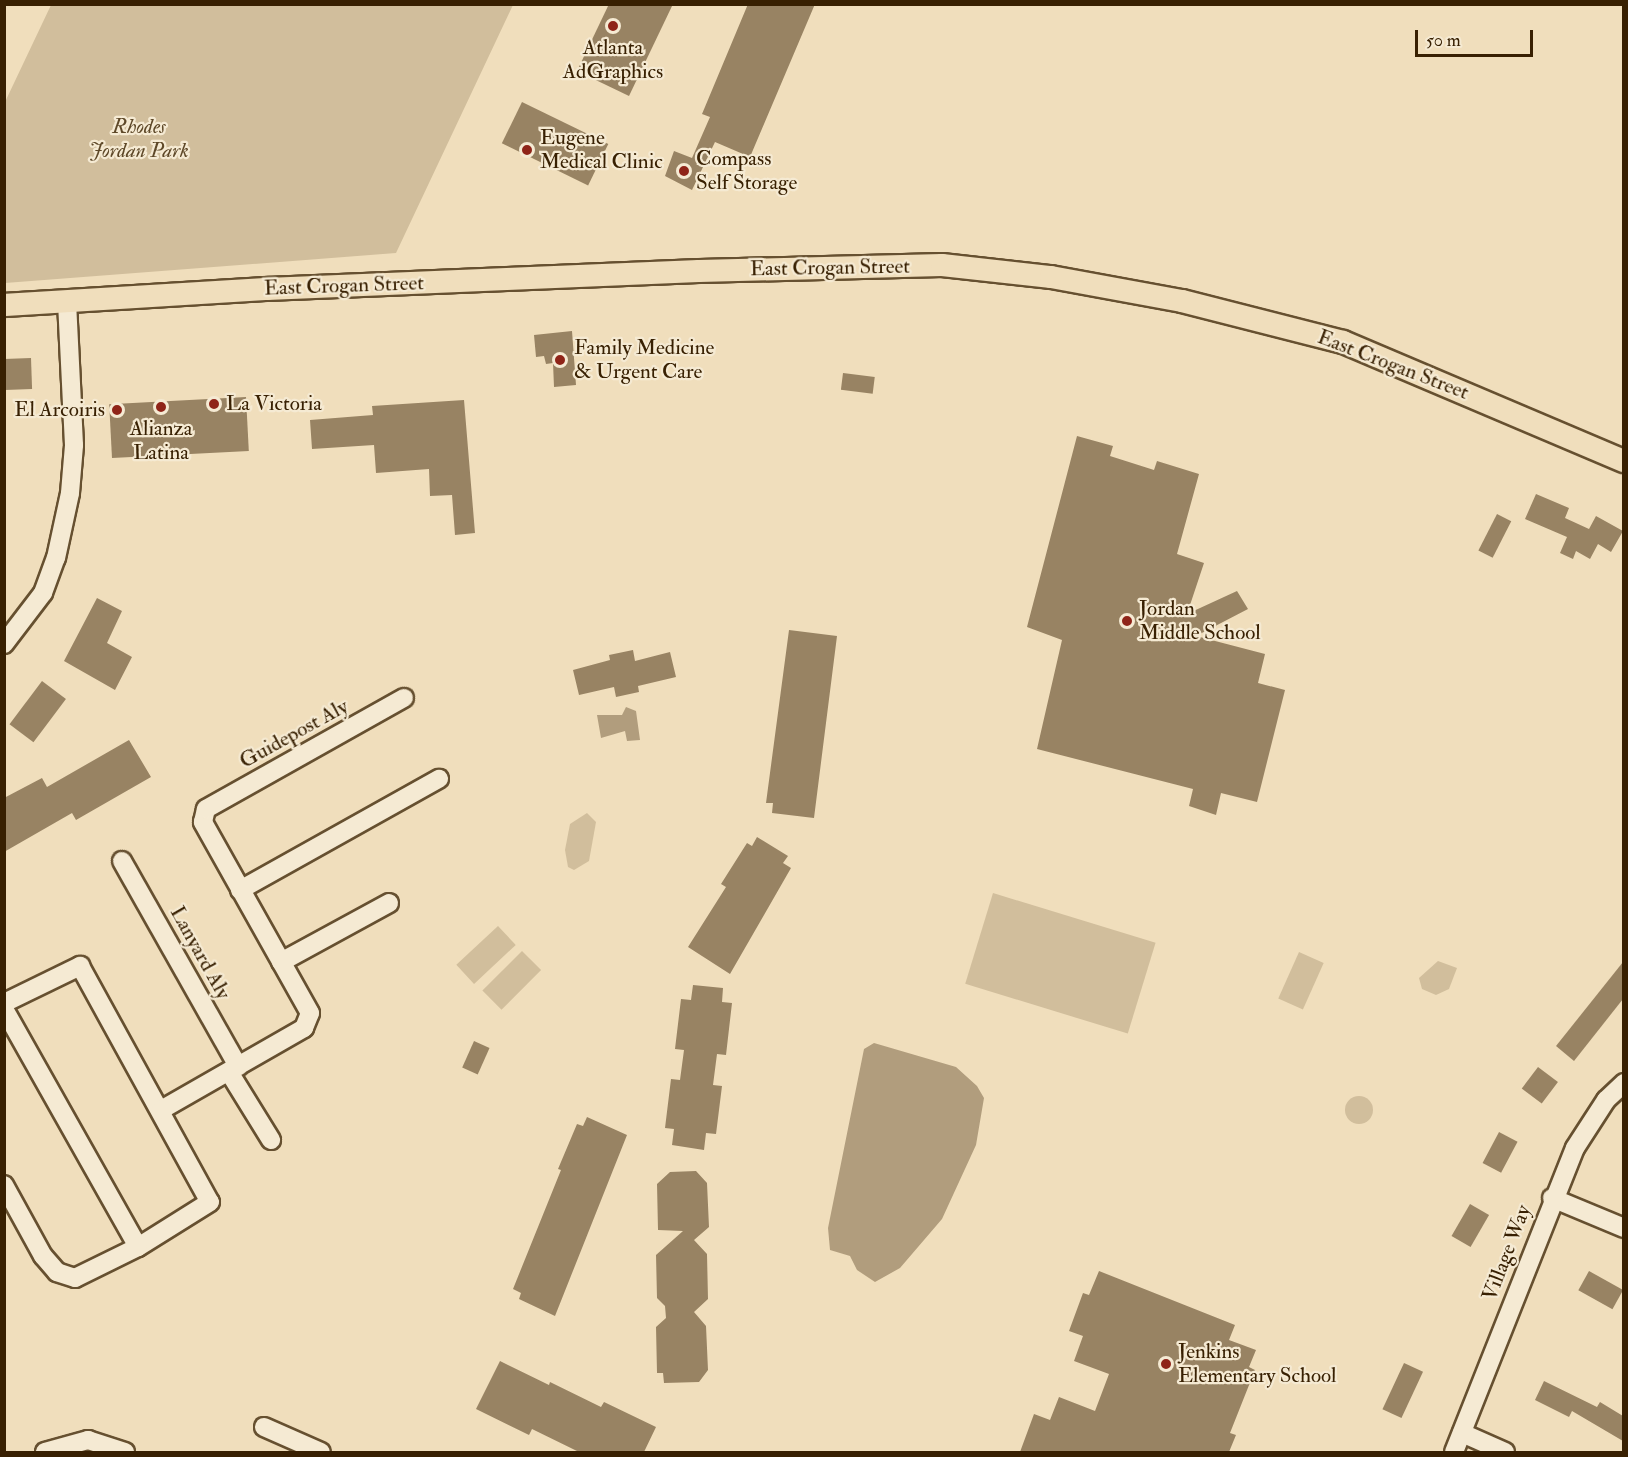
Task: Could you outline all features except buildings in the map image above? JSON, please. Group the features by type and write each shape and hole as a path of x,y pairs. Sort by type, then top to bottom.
{"main road":[{"name":"East Crogan Street","path":"4,305 67,300 699,271 953,267 1051,277 1182,301 1343,342 1623,461"}],"street":[{"path":"4,644 43,593 56,558 70,494 74,445 67,300"},
{"name":"Guidepost Aly","path":"240,890 203,822 206,809 404,698"},
{"path":"160,1110 304,1028 310,1013 240,890 439,779"},
{"name":"Lanyard Aly","path":"122,861 271,1140"},
{"path":"281,962 389,903"},
{"path":"4,1003 80,966 210,1202 138,1247 75,1278 57,1272 43,1256 7,1195"},
{"path":"4,1009 138,1247"},
{"name":"Village Way","path":"1454,1452 1552,1198 1575,1148 1606,1100 1623,1083"},
{"path":"1552,1198 1623,1228"},
{"path":"264,1427 321,1452"},
{"path":"1462,1433 1505,1452"},
{"path":"45,1452 88,1440 126,1452"}],"green space":[{"name":"Rhodes Jordan Park","path":"51,4 513,5 396,253 5,283 5,102"},
{"path":"587,813 596,822 589,861 574,870 568,867 565,850 570,824"},
{"path":"993,893 1156,943 1128,1034 965,984"},
{"path":"498,926 516,945 474,984 456,965"},
{"path":"522,951 541,970 501,1010 482,991"},
{"path":"1299,952 1324,963 1303,1010 1278,999"},
{"path":"1438,961 1457,968 1449,989 1436,995 1422,989 1419,978"},
{"path":"1359,1096 1369,1100 1373,1110 1369,1120 1359,1124 1349,1120 1345,1110 1349,1100"}],"shaded area":[{"path":"626,707 636,711 640,740 627,741 625,731 601,738 597,715 622,715"},
{"path":"874,1043 956,1067 977,1086 984,1098 976,1145 942,1219 900,1268 875,1282 857,1270 850,1256 830,1250 828,1228 864,1049"}],"place":[{"name":"Atlanta AdGraphics","path":"613,26"},
{"name":"Eugene Medical Clinic","path":"527,150"},
{"name":"Compass Self Storage","path":"684,171"},
{"name":"Family Medicine & Urgent Care","path":"560,360"},
{"name":"La Victoria","path":"214,404"},
{"name":"Alianza Latina","path":"161,407"},
{"name":"El Arcoiris","path":"117,410"},
{"name":"Jordan Middle School","path":"1127,621"},
{"name":"Jenkins Elementary School","path":"1166,1364"}]}
